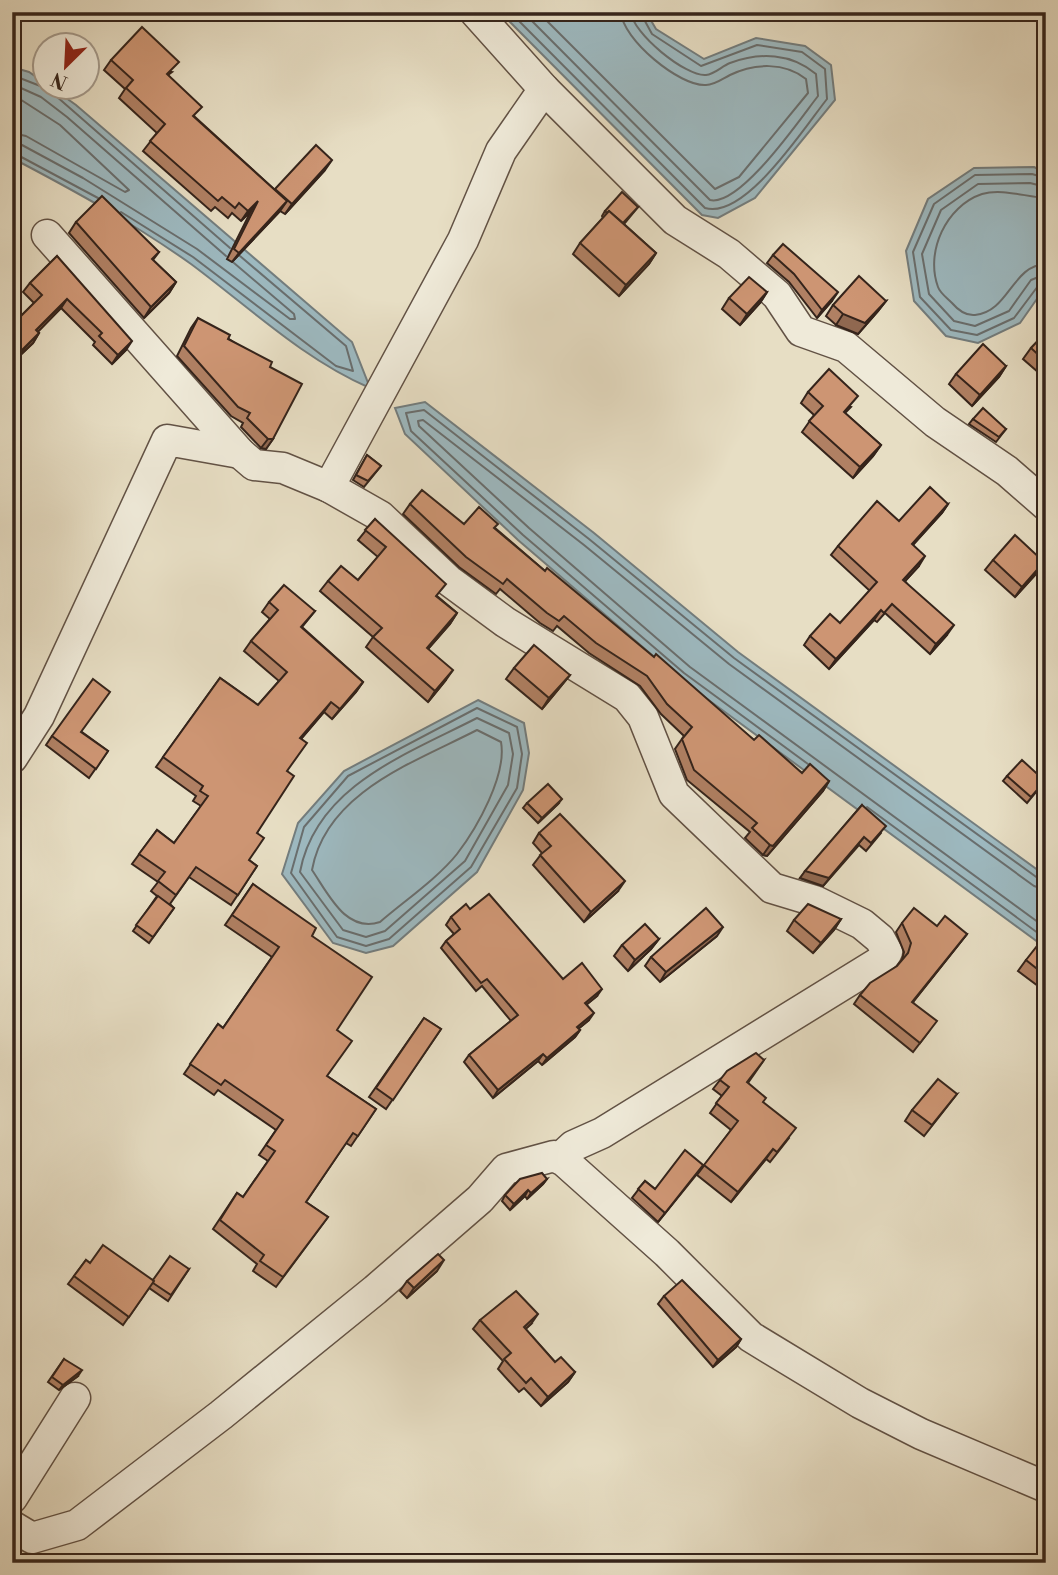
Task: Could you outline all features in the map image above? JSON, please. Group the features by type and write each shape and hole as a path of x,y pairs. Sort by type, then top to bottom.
{"street":[{"path":"475,12 544,89 675,220 729,254 778,295 801,331 846,347 935,422 1007,471 1046,505"},
{"path":"329,487 463,240 500,151 544,89"},
{"path":"47,235 240,453 254,465 283,468 329,487 380,516 448,580 505,622 627,697 643,717 674,794 720,840 772,888 815,901 862,924 880,939 887,952 881,961 603,1133 573,1146 560,1158"},
{"path":"12,758 39,716 167,440 240,453"},
{"path":"12,1526 32,1538 78,1525 221,1415 375,1290 480,1199 506,1169 539,1158 560,1158 667,1253 751,1337 860,1403 921,1434 1046,1488"},
{"path":"12,1498 75,1398"}],"water":[{"path":"500,12 646,12 656,29 704,59 756,38 805,46 831,65 835,100 755,198 718,218 702,215"},
{"path":"12,67 32,74 32,102 72,102 76,105 352,342 370,388 345,376 299,347 191,264 148,235 12,158"},
{"path":"1034,167 1046,173 1046,286 1020,323 978,343 946,336 914,301 906,251 928,199 974,168"},
{"path":"425,402 594,533 738,652 1046,876 1046,948 680,679 518,540 405,434 395,408"},
{"path":"478,700 524,723 529,753 523,790 477,872 393,946 366,953 333,943 282,874 298,823 344,771"}],"building":[{"path":"142,27 179,62 167,74 202,107 193,116 287,201 239,253 234,249 258,201 248,211 239,203 235,208 222,197 218,201 150,141 165,124 126,88 133,80 111,60"},
{"path":"316,145 332,160 292,204 275,189"},
{"path":"622,192 638,207 623,223 609,211 605,211"},
{"path":"102,196 159,252 152,259 176,282 151,307 76,222"},
{"path":"609,211 656,253 626,285 580,243"},
{"path":"783,244 838,292 822,310 794,274 773,255"},
{"path":"57,256 132,341 118,355 99,336 102,333 67,299 36,330 39,333 12,360 12,325 42,295 30,283"},
{"path":"859,276 886,301 865,323 843,314 833,305"},
{"path":"749,277 767,292 747,314 729,298"},
{"path":"198,318 230,335 228,339 272,362 270,367 302,384 273,439 268,439 247,418 250,413 238,407 184,346"},
{"path":"1046,333 1046,362 1031,348"},
{"path":"983,344 1006,366 980,395 956,374"},
{"path":"829,369 858,396 844,412 881,445 860,467 809,421 823,406 808,392"},
{"path":"983,408 1006,429 999,437 973,419"},
{"path":"367,455 381,466 368,481 356,475"},
{"path":"930,487 948,504 912,544 925,556 903,580 954,625 936,644 892,604 884,613 881,610 836,659 810,636 830,614 840,623 877,582 838,546 877,501 899,521"},
{"path":"422,490 464,524 479,507 498,524 494,528 545,571 547,568 654,657 656,654 754,740 759,735 802,773 810,764 829,781 773,846 770,845 752,828 757,823 694,770 682,739 692,727 667,704 647,676 596,643 564,616 559,621 507,579 503,584 466,557 410,504"},
{"path":"375,519 446,584 436,596 457,613 427,648 453,670 435,691 373,637 382,628 328,581 341,566 358,580 386,547 365,530"},
{"path":"1015,535 1044,562 1022,587 993,560"},
{"path":"284,585 315,611 301,627 363,682 340,709 331,702 300,738 307,743 287,771 294,776 257,833 264,838 249,860 257,866 238,895 196,867 176,895 158,881 165,872 139,854 157,830 174,843 208,796 200,791 203,786 163,757 220,678 258,705 287,672 251,641 278,610 269,602"},
{"path":"534,645 570,675 549,698 514,668"},
{"path":"93,679 110,692 81,732 108,751 96,769 52,736"},
{"path":"1022,760 1045,781 1031,797 1007,776"},
{"path":"548,784 562,799 542,818 527,803"},
{"path":"862,805 886,826 871,843 864,837 829,878 805,871"},
{"path":"560,814 625,881 591,912 540,855 551,846 539,833"},
{"path":"253,884 316,928 312,936 372,977 337,1030 352,1041 327,1076 376,1109 358,1136 353,1133 306,1202 328,1217 283,1277 260,1261 264,1255 220,1220 237,1193 243,1197 275,1151 266,1145 283,1120 225,1080 221,1085 190,1064 218,1024 223,1028 279,947 232,915"},
{"path":"489,894 563,979 582,963 602,989 585,1003 594,1013 577,1027 580,1030 547,1058 543,1054 498,1090 469,1055 518,1015 487,979 481,983 446,941 460,929 451,917 466,904 470,909"},
{"path":"158,896 174,908 153,937 136,925"},
{"path":"808,904 841,919 821,943 794,920"},
{"path":"706,908 723,927 666,972 651,957"},
{"path":"914,908 937,926 945,916 967,934 912,1002 937,1021 920,1043 860,995 870,983 897,966 908,953 911,943 902,923"},
{"path":"645,924 659,939 635,960 622,945"},
{"path":"1041,941 1046,945 1046,976 1026,960"},
{"path":"424,1018 441,1029 393,1100 376,1088"},
{"path":"756,1053 764,1060 747,1082 766,1098 763,1102 796,1128 777,1152 773,1149 738,1192 704,1165 738,1121 716,1103 729,1087 720,1080 727,1071"},
{"path":"938,1079 957,1094 932,1125 912,1110"},
{"path":"685,1150 703,1165 665,1213 638,1189 645,1181 655,1189"},
{"path":"542,1173 547,1179 531,1193 528,1190 514,1204 505,1195 520,1179"},
{"path":"103,1245 154,1281 129,1317 74,1276 86,1260 90,1263"},
{"path":"438,1254 444,1260 414,1288 407,1281"},
{"path":"170,1256 189,1269 171,1295 153,1283"},
{"path":"682,1280 741,1339 718,1360 664,1296"},
{"path":"516,1291 538,1314 524,1327 555,1362 561,1357 575,1372 548,1397 531,1378 526,1383 504,1359 511,1353 480,1320"},
{"path":"64,1359 82,1370 63,1385 52,1377"}]}
